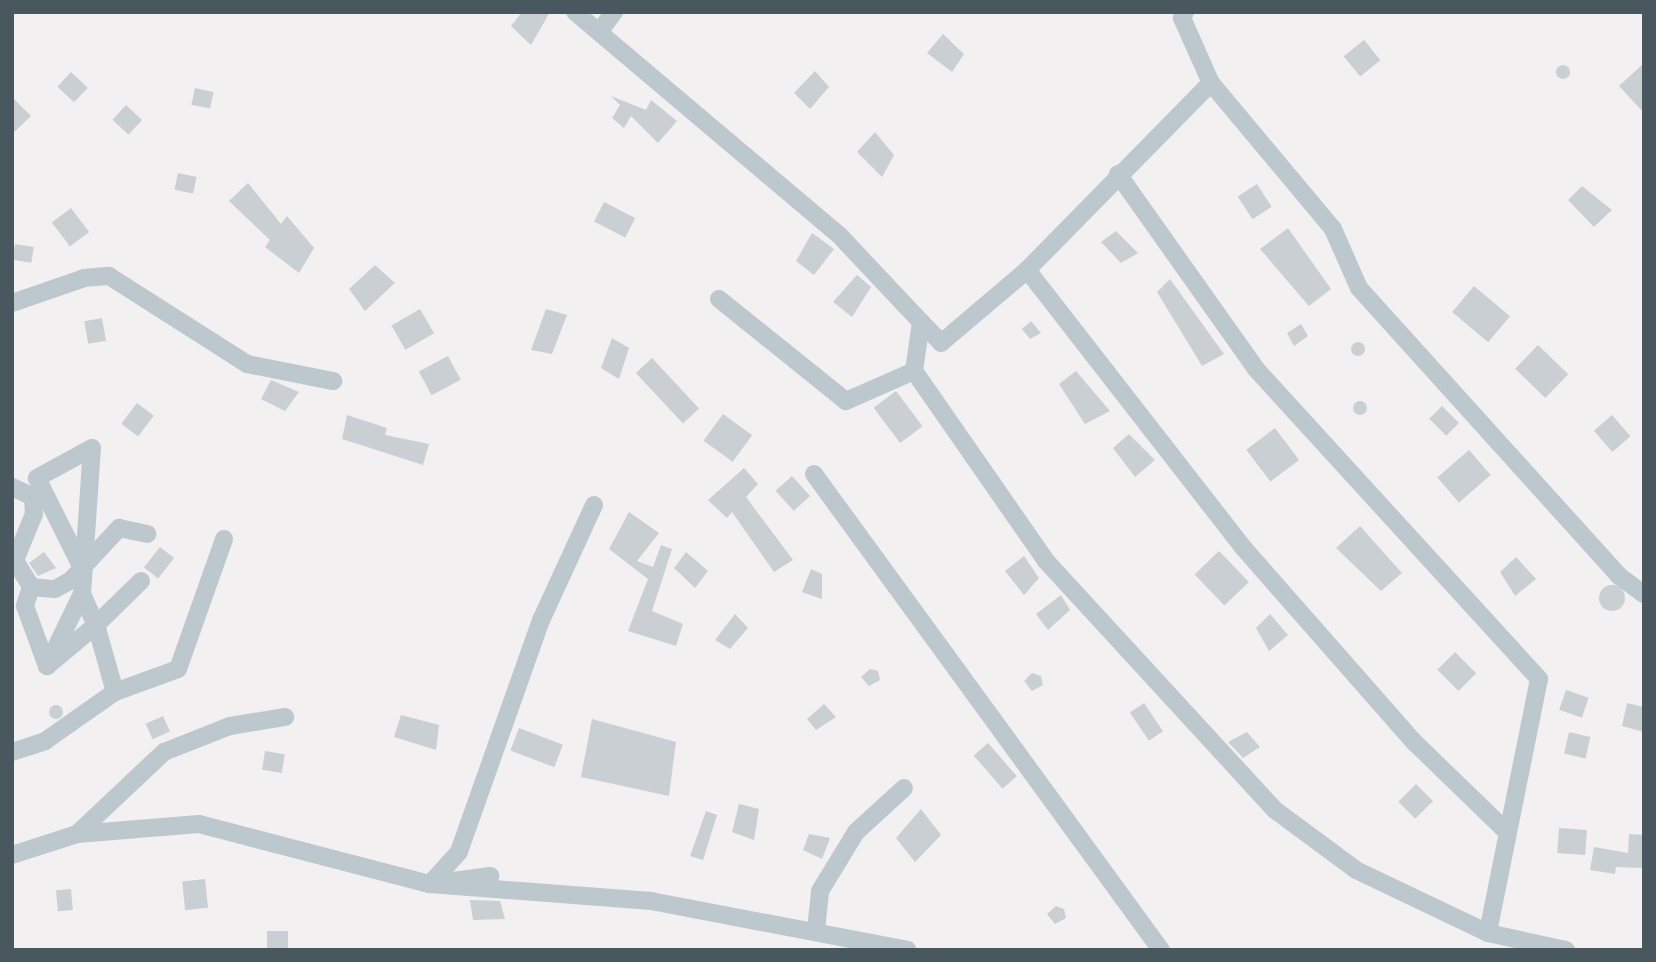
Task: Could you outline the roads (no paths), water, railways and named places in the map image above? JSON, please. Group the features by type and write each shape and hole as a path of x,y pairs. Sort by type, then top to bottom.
{"street":[{"path":"575,12 840,236 941,343 1027,270 1118,174 1211,83"},
{"path":"599,32 614,12"},
{"path":"1185,12 1182,19 1211,83 1333,229 1359,288 1619,576 1644,594"},
{"path":"1118,174 1256,369 1539,679 1506,831 1488,933"},
{"path":"1027,270 1242,546 1414,742 1506,831"},
{"path":"12,303 84,278 109,276 247,364 333,382"},
{"path":"719,299 846,401 914,371"},
{"path":"921,322 914,371 1046,561 1275,810 1356,870 1488,933 1566,950"},
{"path":"47,666 82,594 92,448 37,478 83,570"},
{"path":"814,474 1161,950"},
{"path":"12,487 33,497 34,514 14,558 31,586 25,606 47,666"},
{"path":"430,884 459,852 541,620 594,505"},
{"path":"31,586 55,589 83,570 91,552 119,528 147,534"},
{"path":"12,752 45,741 115,692 178,669 224,539"},
{"path":"47,666 96,625 141,581"},
{"path":"82,594 96,625 115,692"},
{"path":"78,834 164,752 230,726 285,716"},
{"path":"816,930 820,891 856,832 904,788"},
{"path":"12,855 78,834 199,824 430,884 651,901 816,930 907,950"},
{"path":"430,884 491,876"}]}
